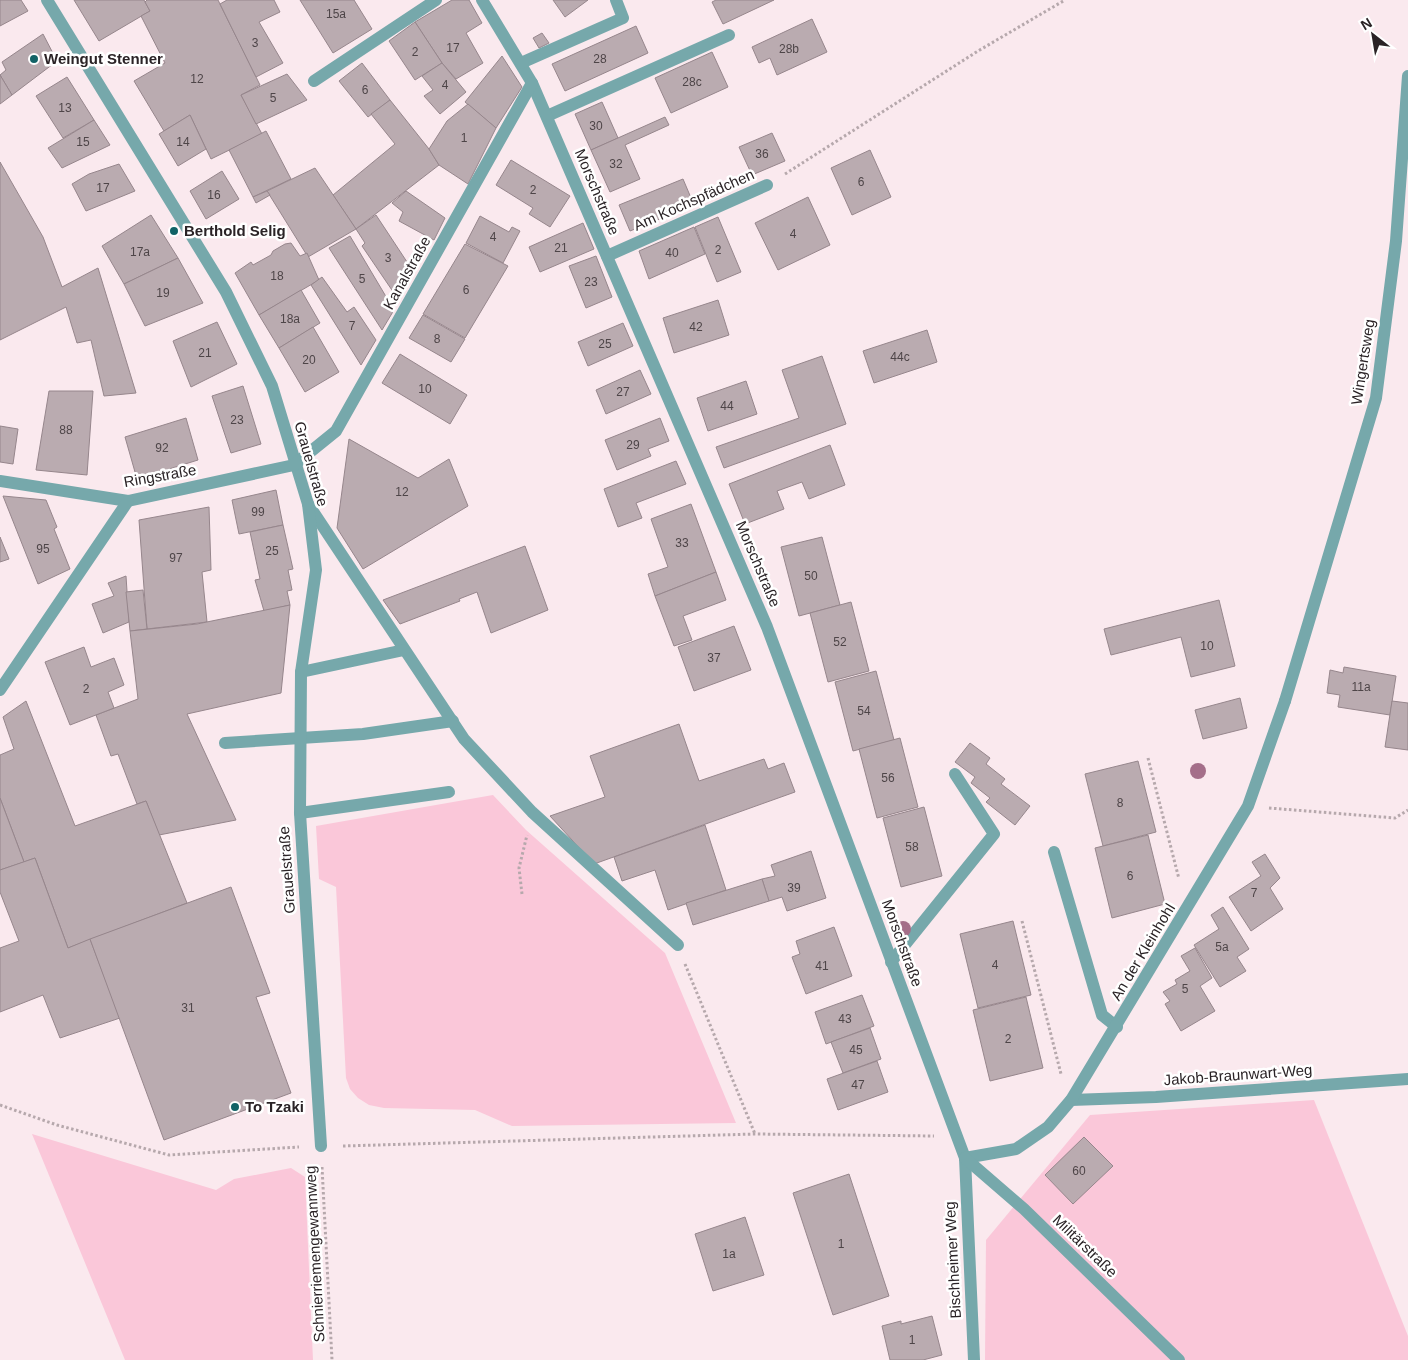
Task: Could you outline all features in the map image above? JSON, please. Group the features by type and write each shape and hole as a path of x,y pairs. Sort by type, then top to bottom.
{"street":[{"name":"Grauelstraße","path":"47,0 226,292 272,386 294,465 308,504 316,570 301,672 300,813 321,1146"},
{"path":"314,81 436,0"},
{"name":"Morschstraße","path":"482,0 532,83 767,627 965,1158"},
{"path":"521,63 623,18 616,0"},
{"path":"547,116 729,34"},
{"name":"Wingertsweg","path":"1285,701 1376,398 1396,241 1408,76"},
{"name":"Kanalstraße","path":"294,465 336,430 532,83"},
{"name":"Am Kochspfädchen","path":"607,256 767,185"},
{"name":"Ringstraße","path":"0,481 128,501 294,465"},
{"path":"0,690 128,501"},
{"path":"308,504 464,739 532,812 678,945"},
{"path":"301,672 404,650"},
{"name":"An der Kleinhohl","path":"965,1158 1016,1149 1048,1127 1071,1100 1187,911 1248,806 1285,701"},
{"path":"226,743 363,734 453,721"},
{"path":"891,962 994,834 955,774"},
{"path":"300,813 449,792"},
{"path":"1054,852 1102,1015 1117,1027"},
{"name":"Jakob-Braunwart-Weg","path":"1071,1100 1156,1097 1408,1079"},
{"name":"Bischheimer Weg","path":"965,1158 974,1360"},
{"name":"Militärstraße","path":"965,1158 1024,1209 1179,1360"}],"path":[{"path":"767,185 978,51 1065,0"},
{"path":"1148,758 1187,911"},
{"path":"1248,806 1395,818 1408,810"},
{"path":"522,894 519,868 532,812"},
{"path":"1022,921 1062,1079 1071,1100"},
{"path":"678,945 755,1134"},
{"path":"0,1105 57,1125 169,1155 321,1146 755,1134 956,1136"},
{"name":"Schnierriemengewannweg","path":"321,1146 332,1360"}],"shaded area":[{"path":"493,795 526,830 665,953 736,1123 512,1126 475,1110 384,1108 369,1105 358,1098 350,1089 346,1078 336,887 319,879 316,826"},
{"path":"1314,1100 1408,1336 1408,1360 985,1360 986,1240 1090,1115"},
{"path":"32,1134 216,1190 234,1179 291,1168 305,1177 313,1360 125,1360"}],"building":[{"path":"0,0 21,0 28,11 0,26"},
{"path":"74,0 144,0 150,11 99,41"},
{"path":"147,0 218,0 260,85 241,95 262,134 211,159 190,115 164,131 134,81 165,63 141,16 150,11 145,2"},
{"path":"227,0 274,0 280,12 259,22 283,63 256,77 220,4"},
{"path":"300,0 354,0 372,29 333,53"},
{"path":"452,0 469,0 482,23 466,33 483,63 456,79 442,63 415,22"},
{"path":"553,0 588,0 565,17"},
{"path":"716,0 774,0 723,24 712,2"},
{"path":"812,19 827,52 777,75 770,58 759,63 752,47"},
{"path":"415,22 442,63 415,80 389,41"},
{"path":"636,26 648,53 565,91 552,64"},
{"path":"542,33 549,43 539,48 533,38"},
{"path":"43,34 57,61 12,95 0,75 6,70 2,62"},
{"path":"712,52 728,87 671,113 655,78"},
{"path":"502,56 522,87 496,128 465,102"},
{"path":"362,63 390,100 368,117 339,81"},
{"path":"442,63 466,92 440,114 424,96 433,90 422,76"},
{"path":"287,74 307,100 256,124 241,95"},
{"path":"0,75 12,95 0,104"},
{"path":"67,77 94,120 63,138 36,96"},
{"path":"390,100 429,149 439,165 356,229 333,195 395,144 371,114"},
{"path":"602,102 618,138 591,150 575,114"},
{"path":"468,104 496,128 468,184 439,165 429,149 447,121"},
{"path":"190,115 206,149 178,166 159,134"},
{"path":"665,117 669,125 625,145 640,179 610,192 591,150"},
{"path":"94,120 110,145 62,168 48,148"},
{"path":"266,131 291,179 253,197 229,150"},
{"path":"772,133 785,161 752,175 739,147"},
{"path":"870,150 891,197 852,215 831,168"},
{"path":"511,160 570,196 550,227 529,214 533,208 496,185"},
{"path":"0,162 43,237 62,287 98,268 136,393 104,396 91,340 77,343 66,307 0,340"},
{"path":"119,164 135,191 86,211 72,184 89,174"},
{"path":"315,168 356,229 308,257 267,191"},
{"path":"222,171 239,199 206,219 190,191"},
{"path":"683,179 694,205 630,231 619,205"},
{"path":"267,191 270,195 256,203 253,197"},
{"path":"406,191 445,218 434,240 399,221 403,212 392,203"},
{"path":"808,197 830,245 778,270 755,223"},
{"path":"151,215 178,258 124,284 102,246"},
{"path":"376,215 413,271 398,299 362,246 365,243 356,229"},
{"path":"480,216 509,232 512,227 520,231 503,263 466,243"},
{"path":"718,217 741,272 717,282 695,227"},
{"path":"583,223 594,249 540,272 529,247"},
{"path":"694,227 705,254 649,279 639,251"},
{"path":"350,236 394,310 382,330 329,248"},
{"path":"291,243 300,256 307,253 319,280 259,315 235,273 251,262 253,265 271,255 273,251 285,244"},
{"path":"465,244 508,266 465,338 423,314"},
{"path":"596,256 612,297 586,308 569,266"},
{"path":"178,258 203,303 145,326 124,284"},
{"path":"322,277 347,312 354,307 376,340 361,365 311,285"},
{"path":"301,290 320,323 279,348 259,315"},
{"path":"718,300 729,335 674,353 663,318"},
{"path":"423,315 465,339 451,362 409,338"},
{"path":"217,322 237,364 191,387 173,341"},
{"path":"623,323 633,346 588,366 578,342"},
{"path":"313,327 339,372 305,392 279,348"},
{"path":"927,330 937,362 874,383 863,351"},
{"path":"400,354 467,395 450,424 382,383"},
{"path":"822,356 846,424 724,468 716,447 799,418 782,370"},
{"path":"640,370 651,394 606,414 596,390"},
{"path":"746,381 757,414 708,431 697,398"},
{"path":"243,386 261,444 231,453 212,396"},
{"path":"49,391 93,391 87,475 36,470"},
{"path":"186,418 198,460 137,479 125,437"},
{"path":"660,418 669,441 648,449 651,456 617,470 605,440"},
{"path":"0,426 18,429 13,464 0,462"},
{"path":"349,439 418,478 449,459 468,506 363,569 337,528"},
{"path":"830,445 845,485 809,499 802,482 777,491 784,509 745,524 729,484"},
{"path":"676,461 686,484 636,503 642,518 618,527 604,489"},
{"path":"276,490 283,525 239,534 232,500"},
{"path":"3,496 46,500 57,527 54,529 70,569 38,584"},
{"path":"691,504 716,572 655,596 648,574 668,567 651,519"},
{"path":"209,507 211,570 202,572 207,622 147,629 139,520"},
{"path":"283,525 293,569 288,570 292,590 287,591 290,605 264,611 255,580 260,579 250,532"},
{"path":"0,537 9,559 0,562"},
{"path":"822,537 840,605 799,616 781,547"},
{"path":"525,546 548,610 491,633 477,592 459,599 460,601 400,624 383,600"},
{"path":"716,572 726,600 683,616 692,640 674,646 655,596"},
{"path":"126,576 129,622 103,633 92,604 114,596 108,583"},
{"path":"143,590 147,629 130,631 126,592"},
{"path":"1219,600 1235,666 1191,677 1181,637 1111,655 1104,629"},
{"path":"851,602 869,671 828,682 810,613"},
{"path":"290,605 281,693 187,714 236,820 159,835 146,801 137,804 118,754 111,756 96,715 138,699 130,631 197,624"},
{"path":"734,626 751,670 694,691 678,647"},
{"path":"84,647 91,667 114,658 124,685 108,692 114,708 70,725 45,662"},
{"path":"1344,667 1396,676 1390,715 1338,707 1340,695 1327,693 1330,670 1343,673"},
{"path":"876,671 894,740 853,751 835,682"},
{"path":"1240,698 1247,728 1203,739 1195,710"},
{"path":"26,701 75,826 146,801 187,903 68,948 35,858 24,862 0,798 0,755 14,749 3,717"},
{"path":"1392,701 1408,703 1408,750 1385,747"},
{"path":"679,724 699,781 764,759 768,769 784,763 795,792 594,864 550,816 605,797 590,756"},
{"path":"900,738 918,807 877,818 859,749"},
{"path":"970,743 990,758 986,764 1005,779 1001,784 1030,806 1015,825 986,802 990,798 971,783 975,777 955,762"},
{"path":"1138,761 1156,832 1103,846 1085,774"},
{"path":"0,798 24,862 0,870"},
{"path":"924,807 942,876 901,887 883,818"},
{"path":"705,825 726,890 668,910 655,870 622,881 614,857"},
{"path":"1148,835 1165,904 1112,918 1095,848"},
{"path":"811,851 826,898 787,911 782,897 769,901 762,879 775,876 771,865"},
{"path":"1265,854 1280,878 1270,888 1283,909 1251,931 1229,897 1261,876 1252,862"},
{"path":"35,858 68,948 90,939 120,1018 60,1038 43,995 0,1012 0,948 19,941 0,892 0,870"},
{"path":"762,879 769,901 693,925 686,903"},
{"path":"231,887 270,993 256,997 291,1093 164,1140 90,939"},
{"path":"1223,907 1249,949 1237,957 1246,971 1220,987 1194,945 1219,929 1211,915"},
{"path":"1013,921 1031,995 978,1008 960,934"},
{"path":"834,927 852,976 806,994 792,957 800,954 796,941"},
{"path":"1195,948 1212,978 1200,986 1215,1011 1181,1031 1165,1004 1170,1001 1163,992 1177,984 1175,980 1190,971 1181,956"},
{"path":"862,995 874,1026 826,1044 815,1012"},
{"path":"1026,997 1043,1068 990,1081 973,1010"},
{"path":"870,1028 881,1059 843,1073 831,1042"},
{"path":"877,1061 888,1092 838,1110 827,1079"},
{"path":"1084,1137 1113,1166 1073,1204 1045,1175"},
{"path":"849,1174 889,1296 833,1315 793,1193"},
{"path":"745,1217 764,1275 713,1291 695,1234"},
{"path":"932,1316 942,1355 923,1360 890,1360 882,1326 901,1321 901,1324"}],"place":[{"name":"Weingut Stenner","path":"34,59"},
{"name":"Berthold Selig","path":"174,231"},
{"name":"To Tzaki","path":"235,1107"}]}
